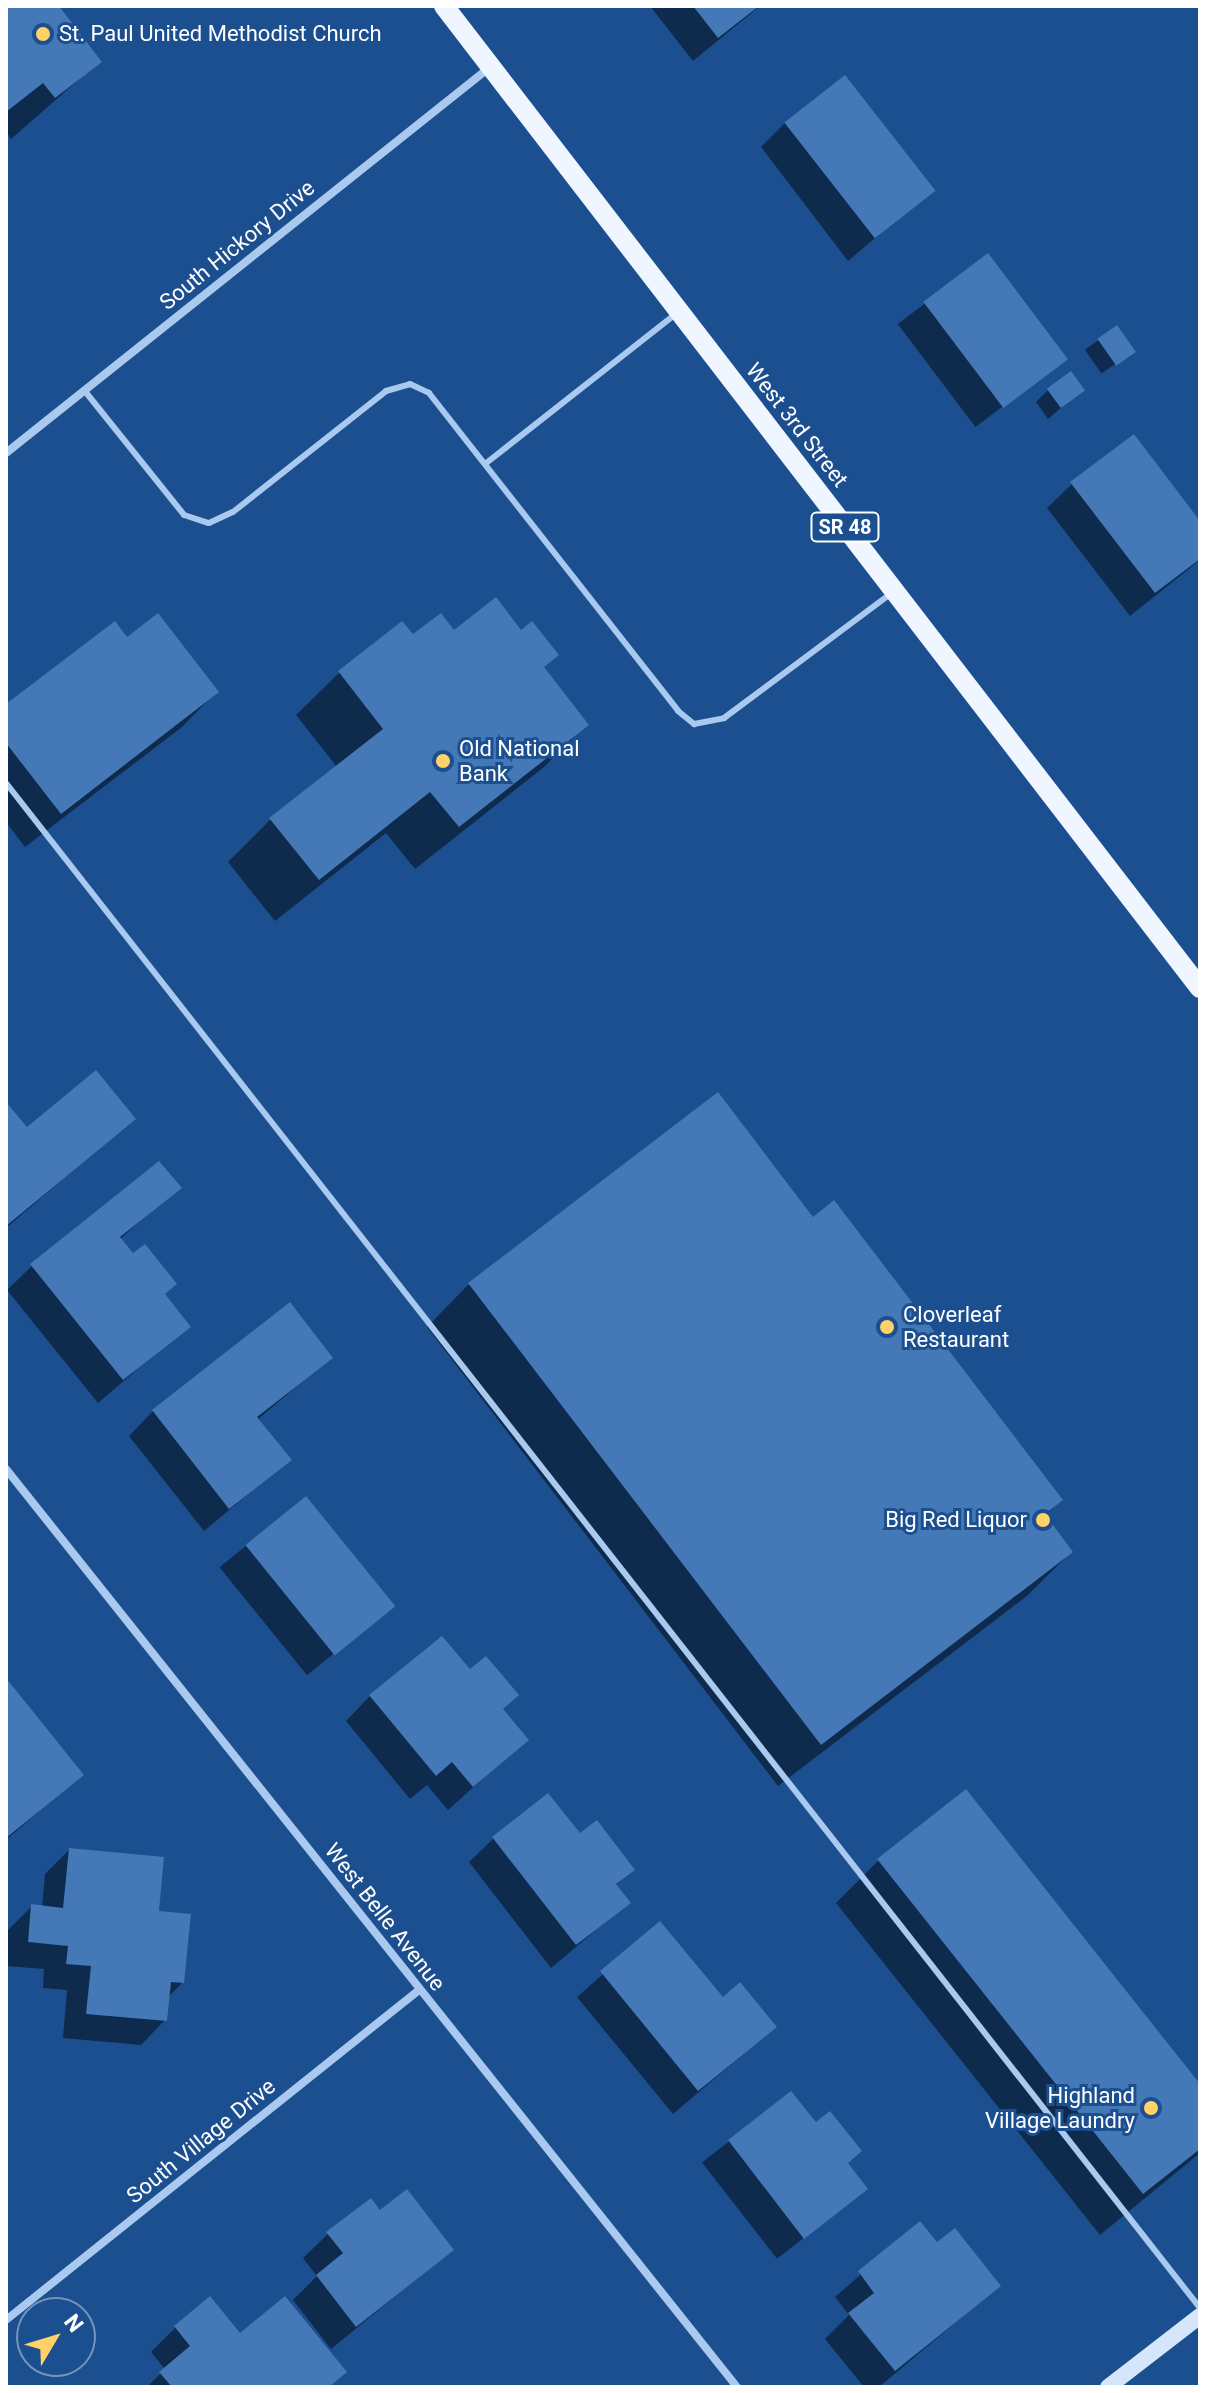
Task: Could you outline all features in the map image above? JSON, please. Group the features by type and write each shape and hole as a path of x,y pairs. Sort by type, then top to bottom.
{"main road":[{"name":"West 3rd Street","path":"444,6 1200,988"},
{"path":"1108,2387 1200,2316"}],"street":[{"name":"South Hickory Drive","path":"6,453 490,66"},
{"name":"West Belle Avenue","path":"6,1469 737,2387"},
{"name":"South Village Drive","path":"6,2320 419,1990"}],"lane":[{"path":"485,464 679,311"},
{"path":"84,390 184,515 209,523 233,512 386,391 410,384 429,393 678,711 694,724 724,718 894,591"},
{"path":"6,783 1200,2308"}],"building":[{"name":"St. Paul United Methodist Church","path":"6,6 59,6 102,62 55,98 43,83 6,112"},
{"path":"693,6 759,6 718,38"},
{"path":"845,75 936,191 875,238 784,122"},
{"path":"988,253 1068,359 1003,408 923,302"},
{"path":"1117,325 1136,352 1116,366 1097,339"},
{"path":"1071,371 1085,390 1061,408 1047,389"},
{"path":"1134,434 1200,521 1200,559 1155,593 1070,482"},
{"name":"Old National Bank","path":"496,597 521,630 532,621 559,655 544,667 589,725 459,827 430,792 319,880 269,818 383,729 338,671 402,621 413,634 441,613 454,630"},
{"path":"158,613 219,692 61,814 6,743 6,704 115,621 127,637"},
{"path":"96,1070 136,1119 6,1226 6,1102 27,1127"},
{"path":"718,1092 813,1217 834,1200 1063,1500 1045,1514 1073,1552 821,1745 468,1283"},
{"path":"159,1161 182,1188 120,1237 133,1253 145,1244 177,1284 165,1294 191,1327 123,1380 30,1264"},
{"path":"290,1302 333,1358 257,1417 292,1460 229,1509 152,1410"},
{"path":"306,1496 395,1606 335,1655 245,1545"},
{"path":"442,1636 470,1669 486,1656 519,1695 503,1709 529,1740 473,1787 452,1762 436,1776 369,1695"},
{"path":"6,1678 84,1775 6,1838"},
{"path":"966,1789 1200,2084 1200,2149 1143,2194 877,1859"},
{"path":"548,1793 580,1833 597,1820 635,1870 616,1884 631,1903 576,1945 492,1837"},
{"path":"69,1848 164,1857 159,1911 191,1914 184,1983 171,1982 167,2021 86,2014 91,1966 66,1964 68,1946 28,1942 31,1904 63,1908"},
{"path":"660,1921 723,1997 740,1982 777,2027 698,2091 600,1971"},
{"path":"791,2091 816,2122 830,2111 862,2151 848,2163 868,2189 804,2239 728,2140"},
{"path":"407,2189 454,2250 356,2327 316,2275 343,2253 326,2232 371,2198 380,2210"},
{"path":"920,2221 937,2242 955,2228 1001,2286 895,2371 848,2313 874,2293 858,2271"},
{"path":"210,2296 240,2333 285,2296 347,2372 329,2387 172,2387 159,2372 190,2346 174,2326"}],"place":[{"name":"St. Paul United Methodist Church","path":"43,34"},
{"name":"Old National Bank","path":"443,761"},
{"name":"Cloverleaf Restaurant","path":"887,1327"},
{"name":"Big Red Liquor","path":"1043,1520"},
{"name":"Highland Village Laundry","path":"1151,2108"}]}
